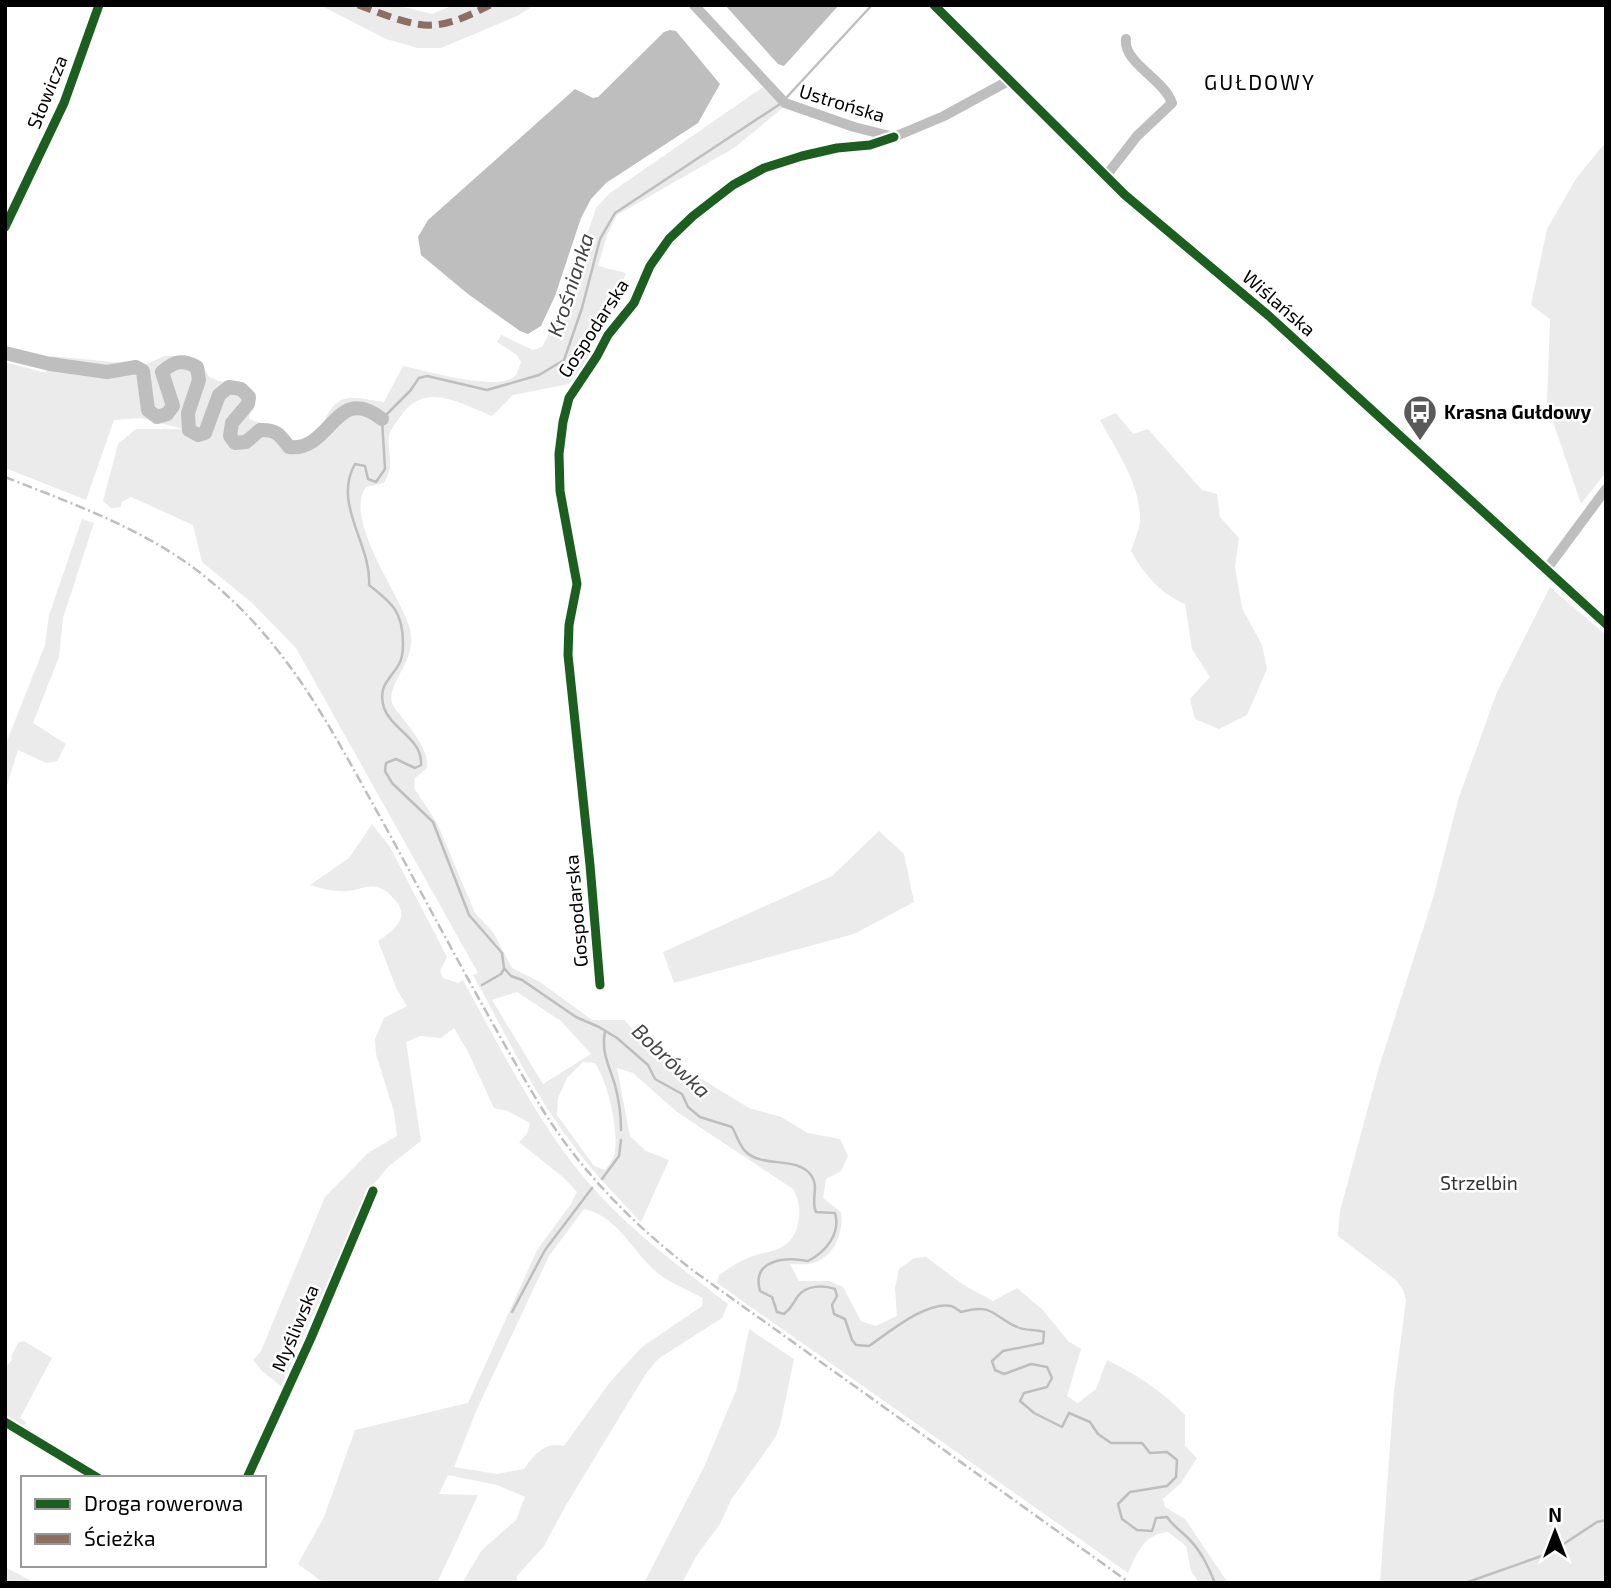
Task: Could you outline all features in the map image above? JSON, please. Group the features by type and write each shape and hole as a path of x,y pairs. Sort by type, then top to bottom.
{"street":[{"name":"Słowicza","path":"5,227 64,103 99,5"},
{"name":"Ustrońska","path":"694,5 782,101 854,127 894,137 944,116 1010,80"},
{"name":"Wiślańska","path":"934,5 1144,212 1269,316 1606,624"},
{"path":"1106,176 1137,136 1172,103 1166,91 1128,52 1126,39"},
{"name":"Gospodarska","path":"600,985 568,655 569,625 576,584 560,491 559,454 569,398 608,335 634,303 650,266 668,239 693,216 733,185 764,168 802,156 837,148 870,145 894,137"},
{"path":"1546,570 1570,541 1606,488"},
{"name":"Myśliwska","path":"248,1476 311,1338 373,1191"},
{"path":"5,1422 95,1476"}],"green space":[{"path":"320,5 396,5 432,14 454,5 535,5 517,16 441,48 418,48 386,39"},
{"path":"763,87 784,107 734,148 617,215 607,235 598,266 626,273 614,304 598,326 588,358 569,384 513,395 492,416 443,398 420,399 410,406 392,429 389,436 388,476 384,483 366,487 361,501 362,518 375,556 409,626 410,649 391,695 392,703 423,747 427,761 427,768 415,778 414,788 437,823 475,913 493,932 512,968 540,982 592,1020 624,1020 651,1048 749,1108 781,1117 808,1133 840,1139 848,1156 841,1171 826,1179 823,1198 841,1212 839,1235 832,1249 821,1260 810,1264 790,1264 799,1281 829,1281 843,1287 861,1321 876,1326 897,1316 895,1288 899,1269 914,1258 926,1257 962,1284 993,1301 1017,1288 1043,1310 1068,1341 1081,1349 1067,1396 1078,1403 1096,1389 1107,1360 1148,1384 1176,1406 1185,1415 1185,1446 1197,1458 1181,1483 1163,1499 1165,1507 1185,1519 1228,1583 1199,1583 1191,1571 1186,1546 1168,1532 1153,1536 1142,1546 1128,1573 717,1283 719,1275 737,1264 787,1244 796,1230 799,1213 799,1204 793,1189 677,1112 633,1073 617,1068 630,1136 646,1151 669,1160 641,1222 602,1181 567,1137 529,1078 473,975 478,973 296,648 251,602 202,562 193,525 131,497 122,502 121,507 111,508 103,501 118,444 136,429 183,429 141,418 114,420 86,500 5,468 5,362 46,373 51,356 145,365 164,356 190,356 201,362 209,377 246,384 252,397 249,419 276,428 291,443 303,443 311,439 330,410 344,399 359,398 384,402 403,366 477,381 505,381 514,377 521,362 517,355 497,342 501,335 533,350 542,347 562,308 596,208 610,193","holes":["517,992 561,1021 591,1054 543,1084 492,1000","583,1062 595,1063 612,1108 614,1156 605,1170 594,1166 557,1115 558,1098 567,1078"]},
{"path":"1606,142 1606,472 1581,504 1547,404 1550,319 1531,305 1547,229 1577,177"},
{"path":"1116,413 1133,434 1148,429 1202,490 1217,494 1220,517 1239,538 1235,567 1242,608 1262,645 1267,669 1247,715 1219,729 1195,719 1190,699 1210,677 1192,649 1185,604 1168,595 1154,582 1131,551 1140,523 1136,493 1126,467 1100,420"},
{"path":"82,519 94,523 63,618 59,657 33,723 66,744 57,761 46,763 18,750 5,792 5,746 45,645 49,615"},
{"name":"Strzelbin","path":"1550,587 1606,635 1606,1583 1380,1583 1394,1392 1406,1300 1396,1280 1338,1236 1340,1211 1379,1067 1433,898 1459,797 1497,692"},
{"path":"372,824 390,847 447,957 440,971 443,978 458,983 463,980 528,1097 573,1164 626,1222 728,1304 722,1318 658,1359 647,1372 544,1546 517,1576 517,1583 462,1583 482,1550 516,1520 525,1497 497,1485 448,1475 439,1494 478,1495 437,1583 324,1583 298,1564 324,1517 355,1430 468,1403 537,1250 577,1192 564,1178 519,1142 527,1134 530,1123 508,1111 494,1108 454,1028 441,1038 420,1036 406,1042 421,1141 389,1166 368,1191 281,1386 253,1360 261,1351 325,1197 368,1153 397,1136 394,1112 376,1054 375,1039 384,1018 407,1006 397,990 378,941 389,933 401,918 399,906 388,893 379,888 339,891 310,885 349,858","holes":["584,1209 597,1213 618,1229 653,1269 703,1298 702,1306 642,1347 610,1382 564,1446 546,1447 536,1454 524,1469 497,1474 454,1467 477,1409 549,1256"]},
{"path":"879,831 904,854 914,902 854,934 674,983 663,952 832,876"},
{"path":"749,1329 794,1359 780,1426 775,1438 731,1500 720,1524 697,1555 682,1583 644,1583 705,1465 737,1388"},
{"path":"24,1341 52,1358 20,1418 27,1423 20,1428 5,1419 5,1367 12,1360 18,1343"},
{"path":"5,1567 35,1583 5,1583"}],"shaded area":[{"path":"725,5 839,5 784,66 778,64"},
{"path":"676,31 720,84 698,123 606,183 591,199 581,218 555,296 541,326 528,334 520,331 468,294 421,255 418,237 428,220 575,89 593,98 598,97 664,32"}],"waterway":[{"name":"Krośnianka","path":"786,98 872,5"},
{"name":"Bobrówka","path":"780,104 615,213 600,239 582,308 564,360 539,375 487,390 427,376 419,378 382,419 385,469 376,482 368,479 365,466 355,464 349,479 348,494 350,509 365,555 369,585 395,609 401,623 402,656 386,683 382,700 393,723 417,748 421,765 415,768 396,759 386,763 385,771 392,783 433,822 469,915 502,953 504,968 511,976 522,980 576,1017 617,1038 648,1065 655,1079 682,1094 688,1107 700,1117 732,1127 743,1149 752,1156 761,1160 796,1165 811,1175 815,1184 816,1212 835,1213 836,1228 826,1247 808,1261 781,1260 765,1266 759,1280 760,1291 772,1297 777,1312 784,1314 801,1292 815,1287 826,1287 835,1289 837,1296 832,1305 834,1314 845,1319 856,1345 869,1346 908,1319 930,1308 941,1306 951,1306 961,1312 986,1310 1020,1328 1044,1332 1043,1343 1003,1351 992,1361 995,1370 1004,1374 1031,1364 1047,1367 1052,1378 1047,1387 1024,1393 1020,1401 1034,1413 1062,1427 1069,1413 1090,1422 1098,1434 1111,1443 1142,1443 1150,1453 1167,1452 1177,1460 1176,1477 1167,1486 1130,1492 1118,1504 1122,1519 1137,1530 1152,1531 1156,1518 1167,1517 1197,1548 1215,1583"},
{"name":"Bobrówka","path":"5,353 50,364 107,372 136,367 143,371 148,410 157,417 167,414 173,406 162,372 179,362 192,364 197,367 199,380 188,413 189,430 198,435 205,433 219,395 229,387 241,389 249,397 248,404 232,423 230,436 235,443 246,442 260,430 265,430 277,434 289,447 303,446 315,440 343,413 354,408 366,410 382,419"},
{"path":"482,985 501,974 504,969"},
{"path":"605,1031 605,1052 618,1096 621,1130"},
{"path":"602,1179 619,1156 621,1140"},
{"path":"512,1312 545,1250 592,1188"},
{"name":"Bobrówka","path":"1465,1583 1550,1553 1597,1522 1606,1520"}],"railway":[{"path":"5,477 108,519 157,544 203,575 261,630 285,660 327,723 544,1112 576,1157 612,1199 652,1237 695,1272 1130,1583"}],"marked path":[{"path":"358,5 424,25 455,21 490,5"}],"cycle path":[{"path":"5,227 64,103 99,5"},
{"path":"934,5 1125,195 1269,316 1606,624"},
{"path":"600,985 568,655 569,625 577,584 560,491 559,454 569,398 608,335 634,303 650,266 669,239 693,216 733,185 764,168 802,156 837,148 870,145 894,137"},
{"path":"248,1476 311,1338 373,1191"},
{"path":"5,1422 95,1476"}],"place":[{"name":"Krasna Gułdowy","path":"1420,442"}],"district":[{"name":"GUŁDOWY","path":"1260,83"}]}
